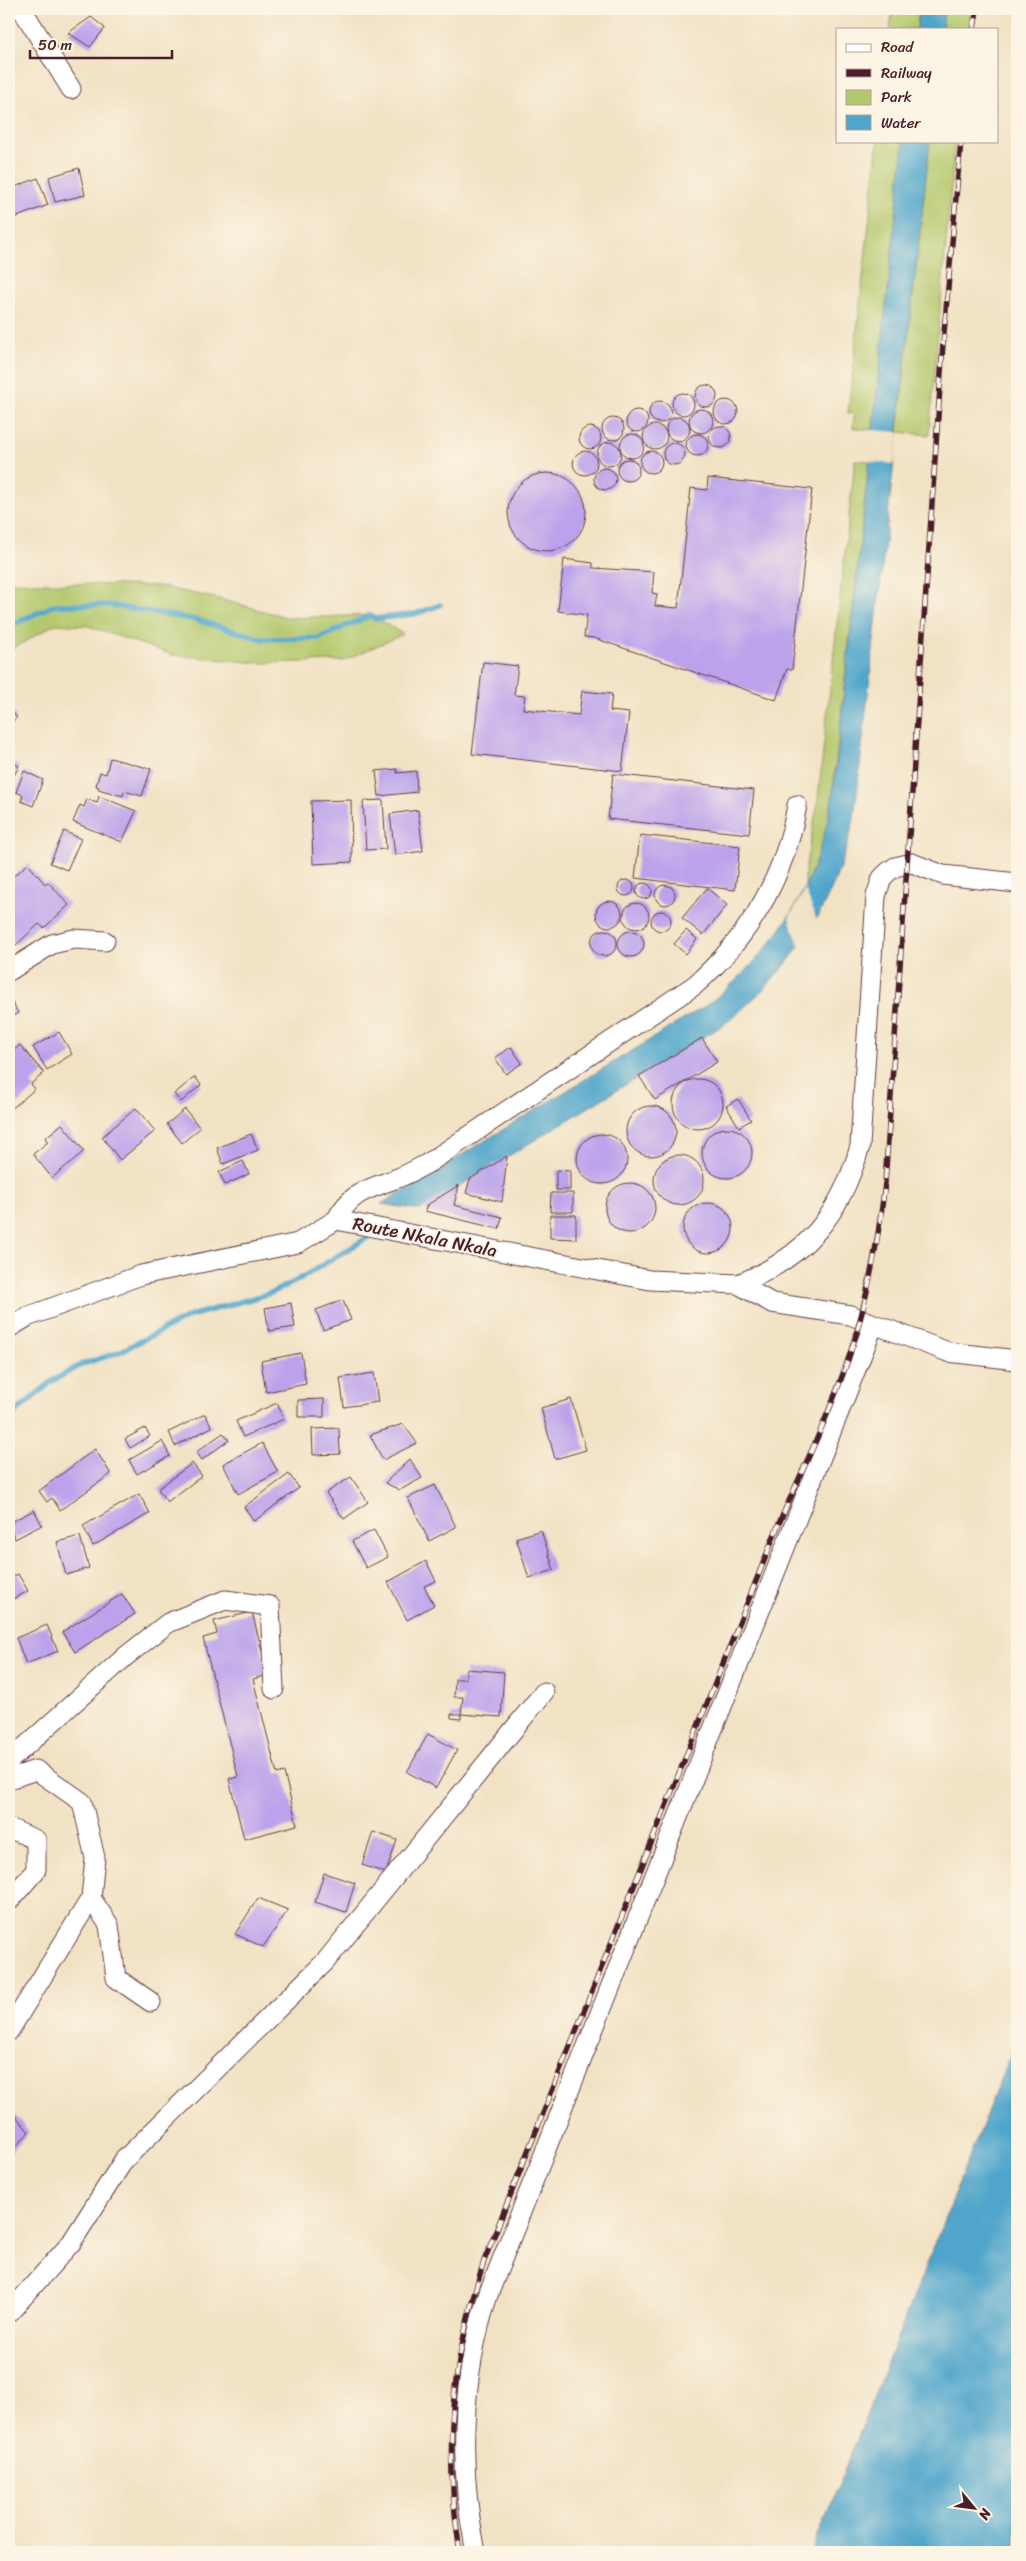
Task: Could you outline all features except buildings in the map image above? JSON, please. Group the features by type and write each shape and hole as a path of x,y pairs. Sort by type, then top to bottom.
{"street":[{"path":"22,9 71,89"},
{"path":"336,1220 350,1200 359,1192 395,1179 430,1162 695,985 717,966 748,928 768,895 787,852 797,805"},
{"path":"738,1284 777,1266 810,1239 837,1205 854,1166 860,1146 876,896 882,878 896,867 912,863 943,875 1017,883"},
{"path":"9,971 52,944 74,939 104,941"},
{"name":"Route Nkala Nkala","path":"9,1328 27,1317 141,1275 298,1243 336,1220 650,1280 738,1284"},
{"path":"738,1284 772,1303 850,1315 948,1352 1017,1360"},
{"path":"476,2552 470,2523 465,2418 468,2374 485,2304 874,1324"},
{"path":"9,1761 126,1656 168,1623 225,1600 270,1606 274,1689"},
{"path":"9,2313 71,2243 124,2160 325,1962 544,1692"},
{"path":"9,1779 36,1770 82,1802 95,1858 91,1898 9,2031"},
{"path":"9,1828 36,1840 36,1870 9,1901"},
{"path":"91,1898 109,1925 116,1978 151,2002"}],"green space":[{"path":"893,9 919,9 917,28 890,28"},
{"path":"944,9 971,9 969,28 942,28"},
{"path":"878,142 904,142 873,430 853,428 854,414 848,413"},
{"path":"930,142 955,142 929,435 898,432"},
{"path":"855,460 869,461 830,814 823,843 805,889 805,870 817,807"},
{"path":"9,582 158,586 219,599 290,618 371,615 403,634 343,661 260,663 173,655 88,626 55,624 9,651"}],"water":[{"path":"919,9 944,9 942,28 917,28"},
{"path":"904,142 930,142 854,819 835,881 822,908 790,959 747,1005 722,1026 420,1210 381,1204 707,1005 733,982 757,959 777,934 794,908 808,880 819,851 828,819 834,785"},
{"path":"1017,2037 1017,2552 812,2552"}],"pier":[{"path":"870,430 898,432 894,464 867,461"},
{"path":"805,889 817,921 800,947 789,918"}],"waterway":[{"path":"9,626 55,605 109,605 197,620 262,639 319,638 371,615 375,619 415,614 440,605"},
{"path":"9,1418 52,1381 83,1364 117,1353 190,1316 271,1293 296,1281 372,1235"}],"railway":[{"path":"974,28 977,9"},
{"path":"460,2552 452,2475 453,2405 464,2335 484,2261 780,1521 834,1399 856,1336 871,1271 885,1183 943,344 961,142"}]}
